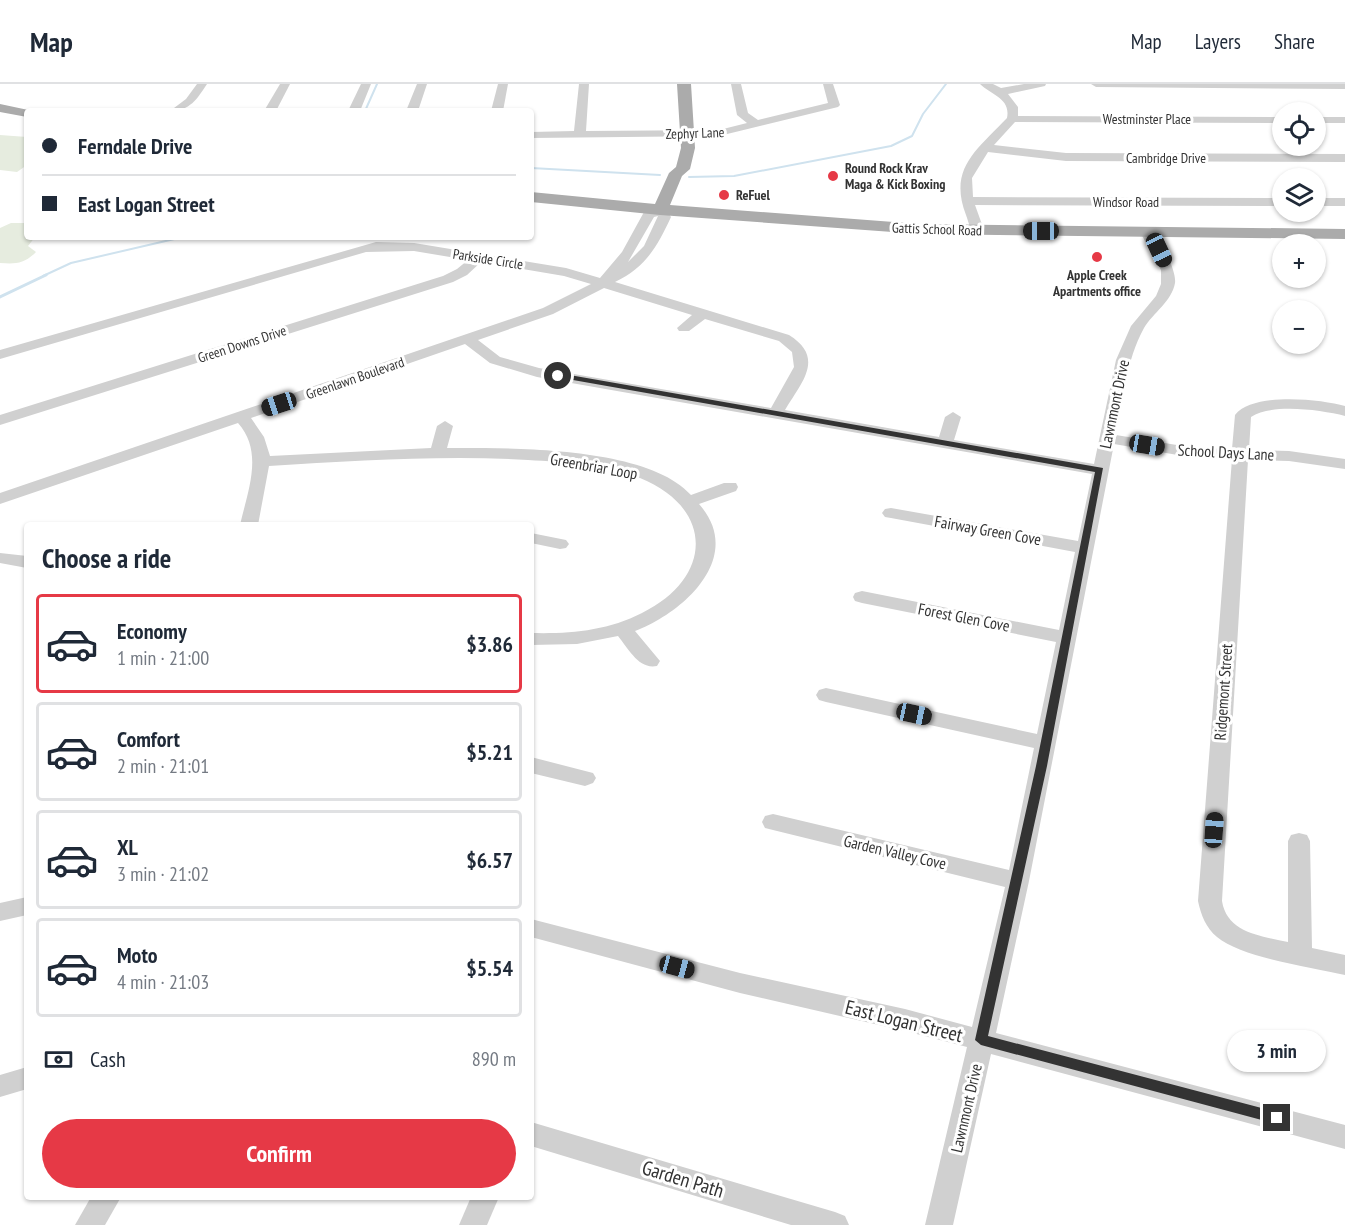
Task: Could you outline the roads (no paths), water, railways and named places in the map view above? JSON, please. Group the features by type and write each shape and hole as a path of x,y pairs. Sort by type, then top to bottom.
{"main road":[{"name":"Greenlawn Boulevard","path":"672,84 681,134"},
{"name":"Greenlawn Boulevard","path":"660,210 676,173 673,168 681,134 684,84"},
{"path":"0,108 24,112"},
{"path":"0,118 24,122"},
{"name":"Gattis School Road","path":"534,197 660,210 898,228 1345,234"}],"street":[{"path":"180,108 190,101 202,84"},
{"path":"272,108 285,84"},
{"path":"355,108 366,84"},
{"path":"413,108 422,84"},
{"path":"498,108 503,84"},
{"path":"580,134 584,84"},
{"path":"736,84 743,115 758,125"},
{"name":"Zephyr Lane","path":"534,135 719,133 834,105 828,84"},
{"path":"978,230 965,186 966,177 971,166 1012,119 1015,112 1013,105 1000,92 985,84"},
{"path":"1000,92 1041,84"},
{"path":"1096,84 1345,86"},
{"name":"Westminster Place","path":"1012,119 1272,120"},
{"path":"1326,120 1345,120"},
{"name":"Cambridge Drive","path":"987,148 1073,158 1345,158"},
{"name":"Windsor Road","path":"969,201 1272,202"},
{"path":"1326,202 1345,202"},
{"name":"Greenlawn Boulevard","path":"0,499 548,311 627,272 650,248 665,217 660,210"},
{"name":"Lawnmont Drive","path":"939,1225 1018,881 1106,438 1128,344 1138,326 1162,297 1168,284 1168,270 1147,232"},
{"name":"Parkside Circle","path":"0,356 375,242 566,272 775,335 792,343 800,352 802,367 776,414"},
{"name":"Green Downs Drive","path":"0,420 448,279 462,272 478,258"},
{"path":"250,263 265,276"},
{"path":"684,328 704,313"},
{"path":"469,340 495,360 522,369 1100,470"},
{"name":"Ridgemont Street","path":"1300,955 1245,942 1232,936 1220,926 1211,911 1243,415 1251,408 1283,406 1328,406 1345,411"},
{"path":"240,417 255,433 262,461 250,522"},
{"path":"945,443 953,417"},
{"path":"438,452 445,426"},
{"name":"School Days Lane","path":"1106,438 1195,453 1289,456 1345,464"},
{"name":"Greenbriar Loop","path":"262,461 438,452 525,455 610,465 651,477 688,502 704,525 707,550 701,568 690,586 667,607 623,629 579,638 534,639"},
{"path":"688,502 730,487"},
{"name":"Fairway Green Cove","path":"891,513 1084,548"},
{"path":"534,539 560,544"},
{"path":"0,558 24,562"},
{"name":"Forest Glen Cove","path":"862,597 1067,638"},
{"path":"623,629 650,661"},
{"path":"826,695 1046,743"},
{"path":"534,766 585,778"},
{"name":"Garden Valley Cove","path":"773,822 1018,881"},
{"path":"1299,841 1300,955 1345,965"},
{"path":"0,912 24,907"},
{"name":"East Logan Street","path":"534,929 740,983 905,1020 1345,1137"},
{"path":"0,1086 24,1079"},
{"name":"Garden Path","path":"534,1135 835,1225"},
{"path":"89,1225 105,1200"},
{"path":"473,1225 484,1200"}],"waterway":[{"path":"366,108 377,84"},
{"path":"689,177 734,176 891,146 912,136 923,114 946,84"},
{"path":"534,168 660,175"},
{"path":"43,276 71,263 170,240"},
{"path":"0,297 46,275"}],"place":[{"name":"Round Rock Krav Maga & Kick Boxing","path":"833,176"},
{"name":"ReFuel","path":"724,195"},
{"name":"Apple Creek Apartments office","path":"1097,257"}]}
